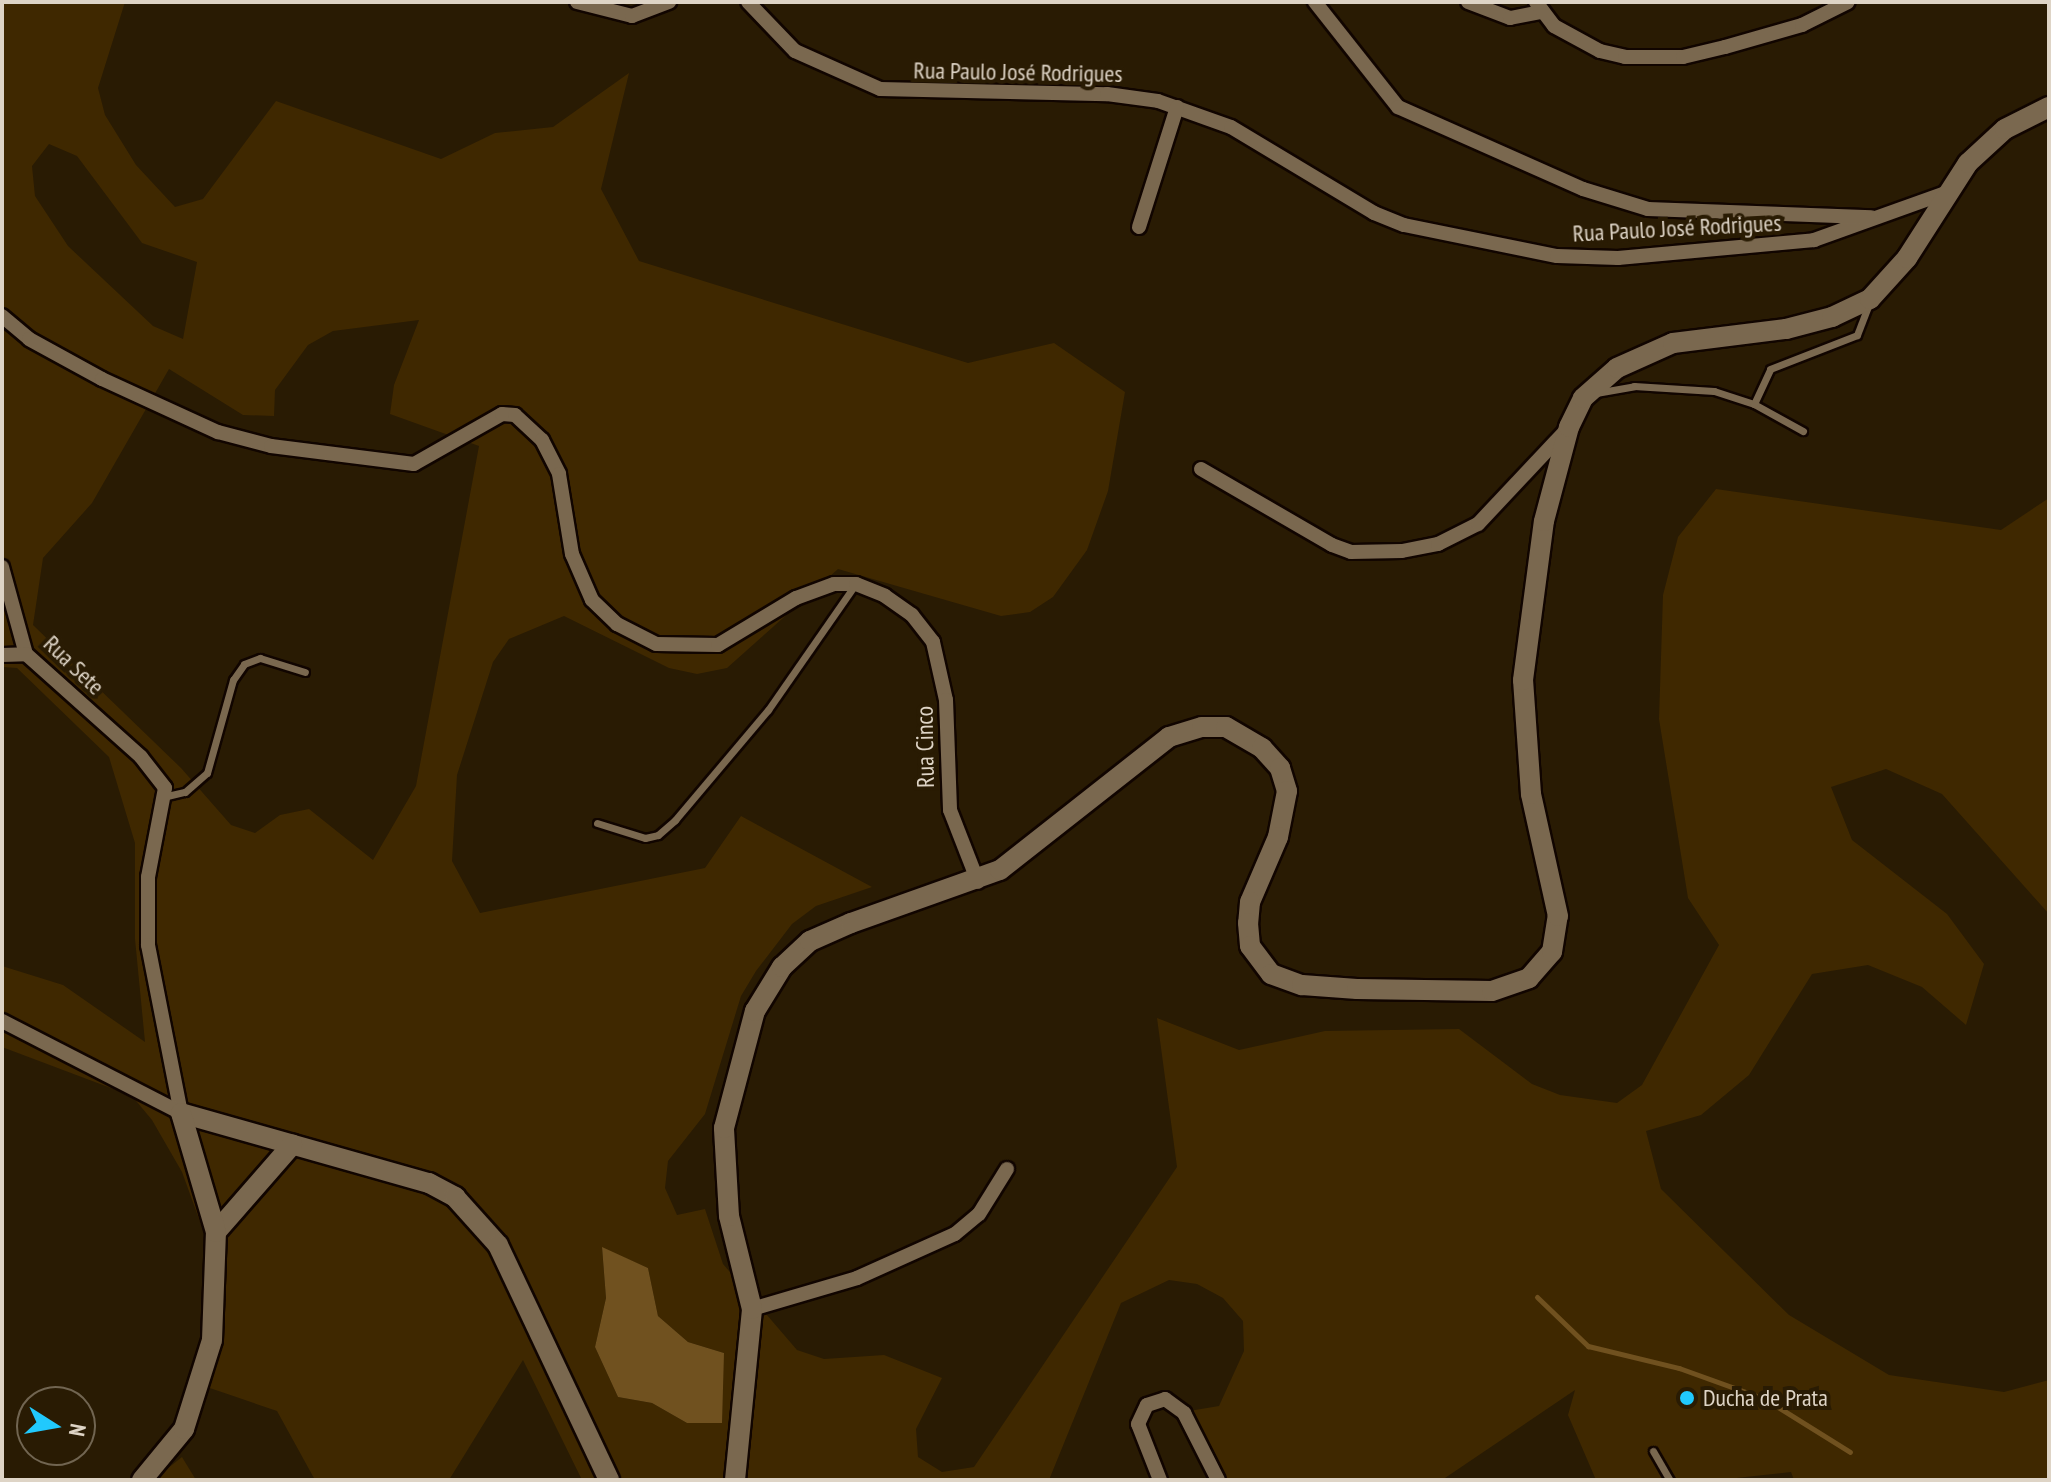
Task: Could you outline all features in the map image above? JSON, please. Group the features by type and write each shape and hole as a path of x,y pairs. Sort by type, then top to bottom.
{"street":[{"path":"577,2 632,16 669,2"},
{"name":"Rua Paulo José Rodrigues","path":"748,2 795,51 833,72 880,89 1107,94 1177,107 1231,127 1374,213 1404,225 1557,256 1618,258 1767,247 1838,234 1945,193"},
{"path":"1315,2 1398,107 1583,189 1648,209 1876,217"},
{"path":"1468,2 1510,18 1539,7 1554,26 1600,51 1625,57 1683,57 1802,25 1848,2"},
{"path":"1139,227 1177,107"},
{"path":"735,1480 752,1309 729,1216 724,1128 755,1011 782,967 810,941 978,882 1027,854 1169,737 1202,727 1226,727 1262,748 1280,768 1287,791 1278,837 1250,902 1248,923 1250,946 1271,974 1302,985 1357,989 1492,991 1529,978 1552,952 1558,916 1531,794 1523,680 1544,521 1569,427 1588,391 1617,368 1673,343 1786,329 1832,317 1870,299 1907,258 1945,193 2005,129 2049,107"},
{"path":"2,316 29,339 102,379 218,432 271,446 414,464 502,414 515,415 542,440 559,474 572,554 592,600 617,624 656,644 718,645 796,598 834,584 856,584"},
{"path":"1201,469 1332,545 1351,552 1402,551 1438,544 1478,524 1569,427"},
{"name":"Rua Sete","path":"2,567 26,654 155,772 167,796"},
{"name":"Rua Cinco","path":"856,584 912,615 933,642 941,670 950,810 978,882"},
{"path":"2,655 26,654"},
{"path":"142,1480 169,1451 198,1397 212,1340 216,1232 181,1113 155,995 146,919 148,877 167,796"},
{"path":"2,1021 181,1113 429,1183 471,1212 514,1275 576,1418 609,1480"},
{"path":"216,1232 292,1145"},
{"path":"752,1309 857,1278 955,1234 979,1214 1007,1169"},
{"path":"1160,1480 1138,1424 1147,1405 1165,1399 1184,1413 1218,1480"}],"lane":[{"path":"1754,404 1762,376 1770,369 1857,335 1870,299"},
{"path":"1588,391 1669,387 1714,391 1754,404 1803,431"},
{"path":"597,823 645,838 658,835 675,820 768,710 856,584"},
{"path":"167,796 185,792 207,773 233,680 244,664 260,658 305,672"},
{"path":"1653,1451 1670,1480"}],"shaded area":[{"path":"2,2 125,2 98,88 105,115 136,165 175,207 203,199 276,101 441,159 495,133 553,127 629,73 601,189 639,261 968,363 1054,343 1125,392 1108,491 1087,550 1053,597 1030,612 1001,616 838,569 727,668 697,674 669,668 564,616 509,639 493,662 457,775 452,861 480,913 705,868 741,816 872,887 816,906 792,924 756,971 741,996 705,1114 668,1161 665,1188 677,1215 705,1209 723,1264 797,1350 824,1359 884,1355 942,1378 916,1429 918,1457 942,1472 974,1467 1177,1167 1157,1018 1239,1050 1325,1031 1459,1029 1532,1084 1560,1095 1617,1103 1642,1085 1719,945 1688,898 1659,719 1663,595 1678,537 1716,489 2001,530 2049,498 2049,914 1942,794 1886,769 1831,787 1852,840 1947,914 1984,964 1966,1025 1922,987 1868,965 1812,974 1749,1075 1701,1115 1646,1131 1661,1189 1789,1315 1889,1375 2004,1392 2049,1380 2049,1480 1794,1480 1791,1472 1718,1480 1596,1480 1568,1415 1575,1390 1442,1480 1227,1480 1189,1411 1219,1406 1244,1351 1243,1321 1223,1298 1197,1284 1169,1280 1121,1303 1049,1480 582,1480 523,1360 449,1480 315,1480 277,1411 201,1385 208,1260 203,1230 182,1172 152,1120 132,1096 2,1047 2,966 63,985 145,1042 135,939 135,843 109,757 17,668 2,667","holes":["49,144 77,156 142,243 197,262 183,339 153,326 68,246 35,196 32,166","419,320 394,385 390,414 479,446 416,786 373,860 309,809 280,815 255,833 231,825 181,768 33,625 43,558 92,503 169,369 243,415 274,416 275,390 308,345 333,331","602,1248 648,1268 658,1316 688,1342 724,1353 687,1423 652,1403 618,1397 595,1347 606,1298"]},
{"path":"602,1247 648,1268 658,1316 688,1342 724,1353 722,1423 687,1423 652,1403 618,1397 595,1347 606,1298"},
{"path":"182,1457 196,1480 153,1480"}],"waterway":[{"path":"1537,1297 1588,1346 1679,1368 1765,1399 1850,1452"}],"place":[{"name":"Ducha de Prata","path":"1687,1398"}]}
